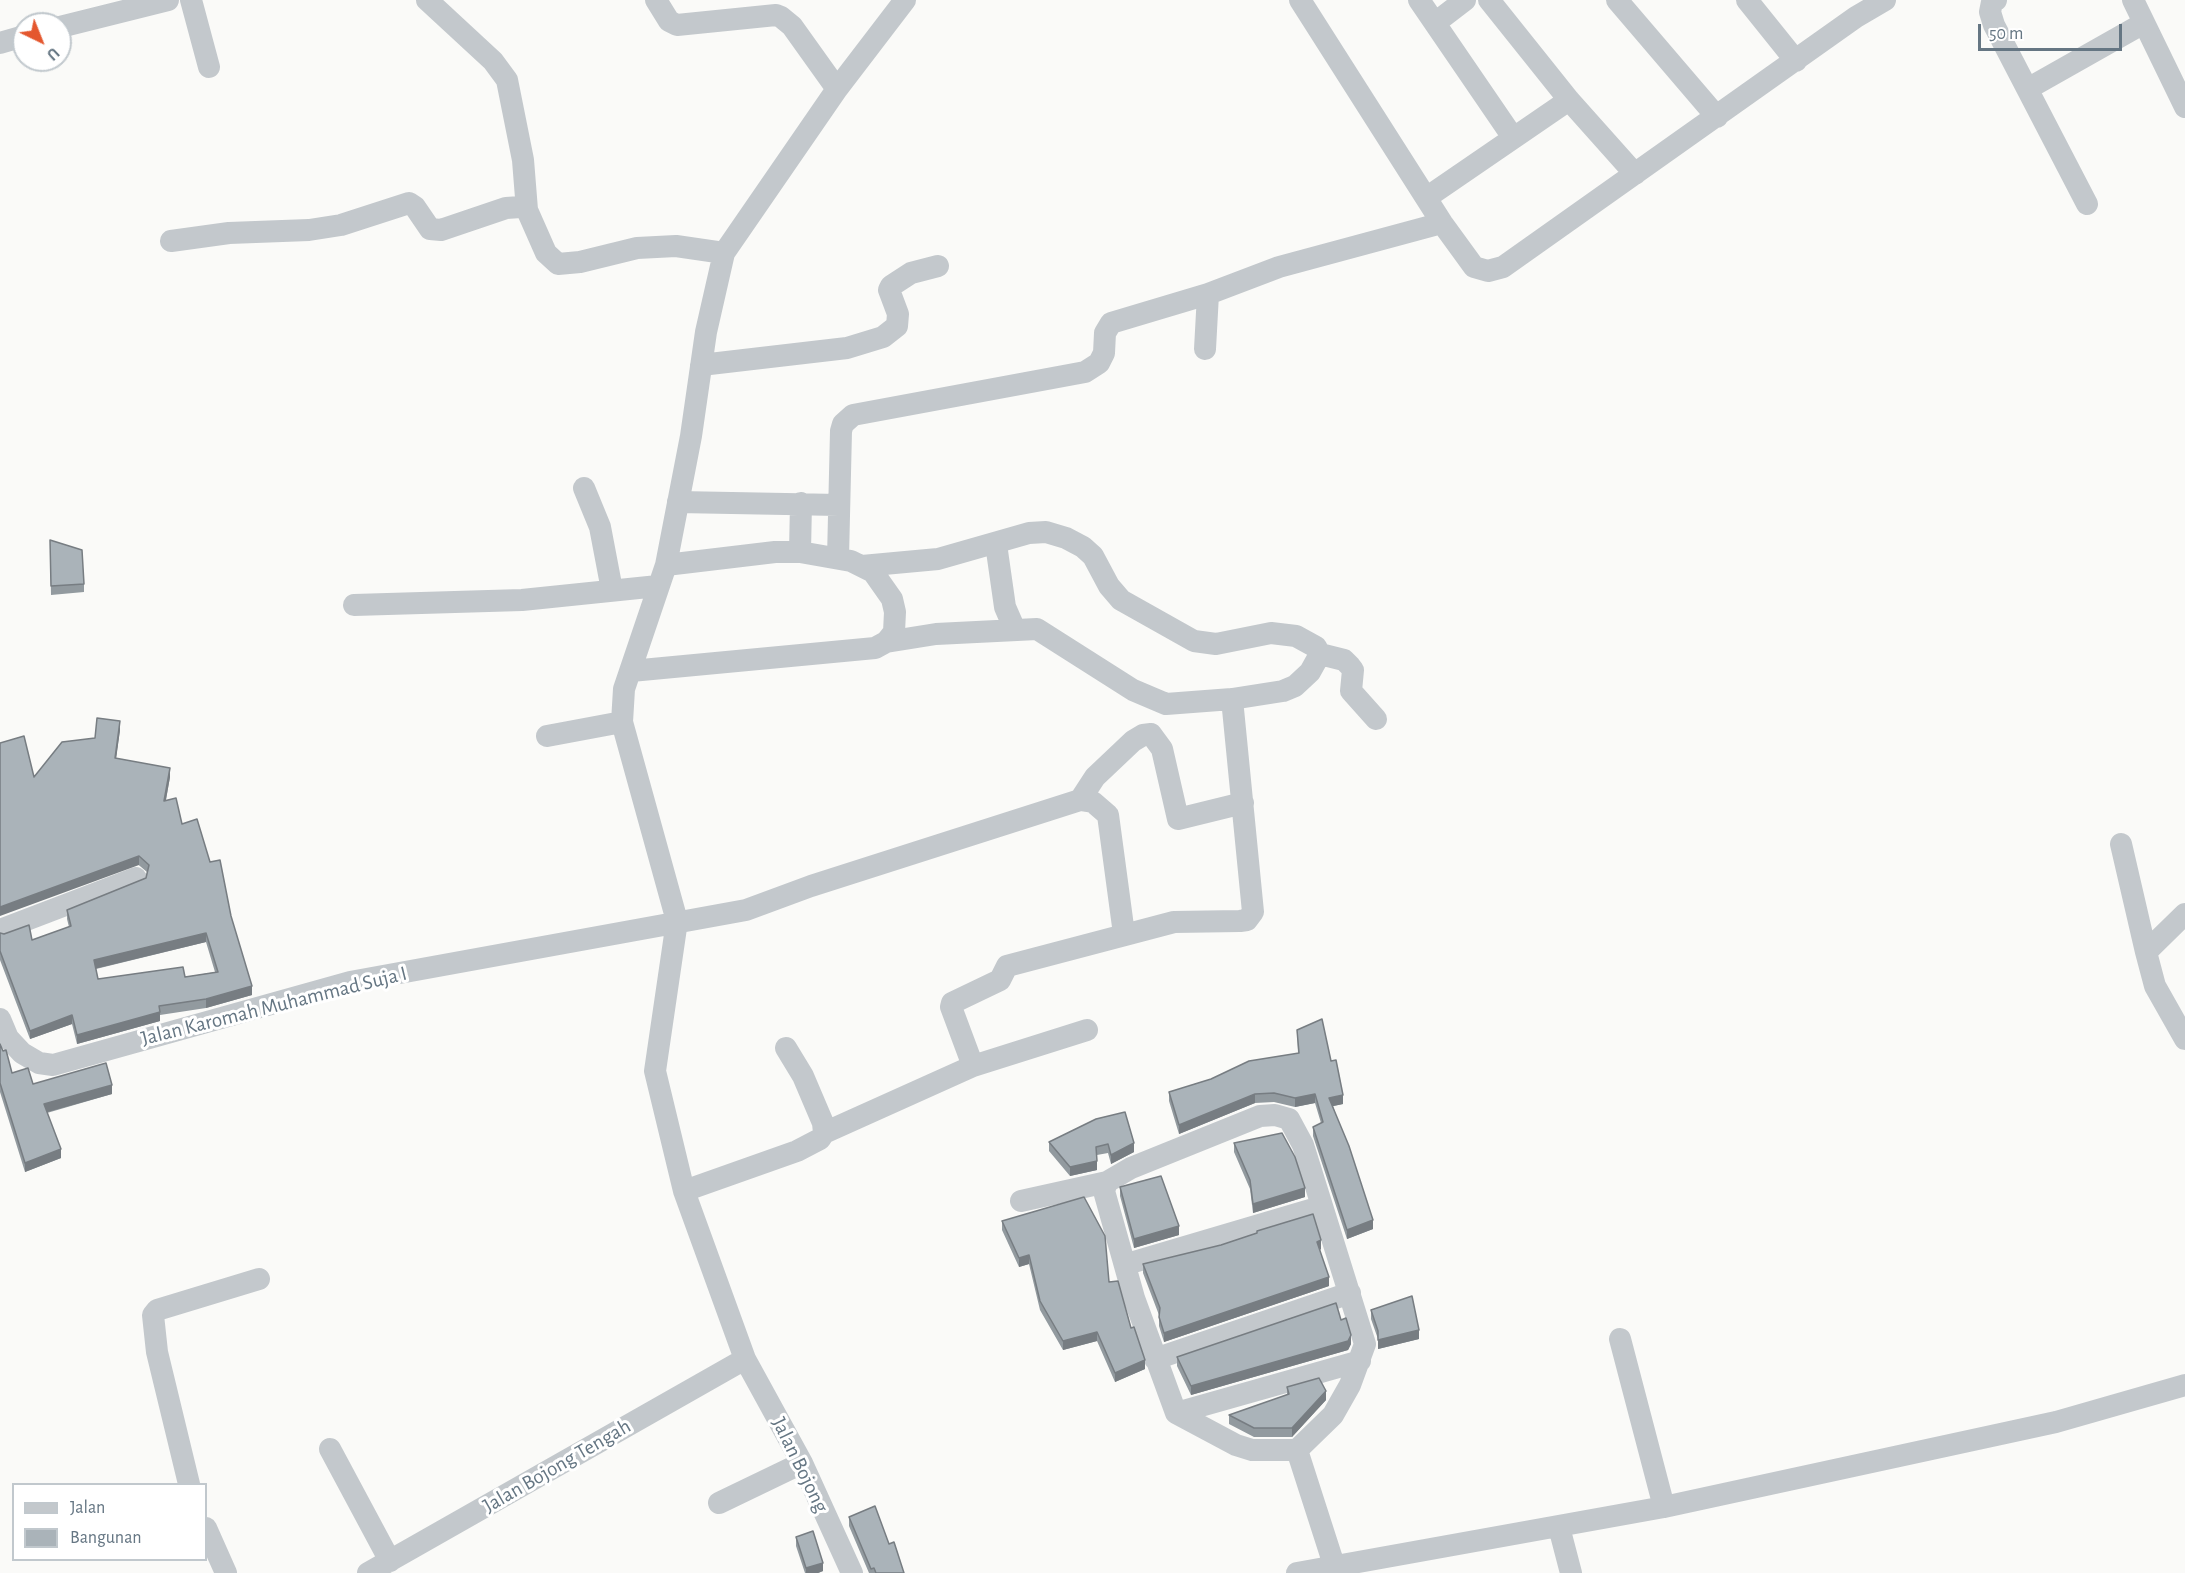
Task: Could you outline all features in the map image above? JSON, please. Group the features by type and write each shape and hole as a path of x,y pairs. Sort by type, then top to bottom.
{"street":[{"path":"72,24 168,0"},
{"path":"191,0 209,67"},
{"path":"427,0 493,61 507,80 523,160 526,210 546,253 558,264 580,262 637,248 676,246 723,253"},
{"path":"656,0 669,21 682,26 776,15 781,17 792,26 837,89"},
{"path":"677,921 622,722 624,689 666,565 716,280 723,253 837,89 905,0"},
{"path":"1300,0 1442,223 1474,267 1488,271 1503,267 1885,0"},
{"path":"1419,0 1512,136"},
{"path":"1435,23 1465,0"},
{"path":"1489,0 1569,99 1635,174"},
{"path":"1617,0 1717,117"},
{"path":"1747,0 1796,61"},
{"path":"1996,0 1992,2 1990,12 1994,25 2029,88 2087,204"},
{"path":"2133,0 2185,107"},
{"path":"2029,88 2144,23"},
{"path":"1426,198 1512,136 1569,99"},
{"path":"171,241 229,233 309,230 341,225 409,203 415,207 430,229 441,230 506,208 521,207 526,210"},
{"path":"838,558 840,431 847,419 853,415 1085,372 1099,363 1104,353 1105,333 1111,323 1208,294 1279,267 1442,223"},
{"path":"701,365 847,348 883,338 897,326 898,314 889,290 891,285 911,273 938,266"},
{"path":"1205,350 1208,294"},
{"path":"584,488 600,526 612,590"},
{"path":"678,502 839,505"},
{"path":"800,552 801,503"},
{"path":"862,566 938,559 1029,533 1046,532 1066,538 1093,556 1109,586 1121,600 1194,641 1216,644 1271,633 1296,636 1316,647 1320,654 1344,660 1353,670 1351,691 1376,719"},
{"path":"996,544 1005,607 1015,630"},
{"path":"666,565 775,552 800,552 838,558 862,566 873,572 892,599 895,612 894,633 886,642"},
{"path":"354,605 522,600 658,586"},
{"path":"631,671 875,648 886,642 936,634 1037,629 1134,690 1166,704 1232,699 1283,691 1295,686 1310,672 1320,654"},
{"path":"973,1066 951,1007 955,1000 996,983 1002,978 1005,968 1015,962 1174,922 1247,920 1253,912 1254,901 1232,699"},
{"path":"547,736 622,722"},
{"path":"1124,934 1107,815 1093,802 1080,800 1095,777 1133,741 1143,735 1151,734 1164,755 1178,819 1243,803"},
{"name":"Jalan Karomah Muhammad Suja I","path":"0,1018 8,1038 22,1053 39,1063 53,1065 350,982 746,910 811,886 1080,800"},
{"path":"2121,844 2155,986 2185,1039"},
{"path":"0,930 136,878"},
{"path":"2146,952 2185,914"},
{"name":"Jalan Bojong","path":"677,921 655,1071 684,1191 745,1359 802,1464 852,1573"},
{"path":"684,1191 797,1152 813,1144 824,1132 973,1066 1087,1030"},
{"path":"786,1048 803,1076 824,1132"},
{"path":"1021,1201 1107,1182 1131,1168 1260,1116 1275,1115 1289,1119 1303,1145 1320,1207 1365,1344 1360,1361 1333,1415 1297,1450 1252,1450 1236,1445 1176,1413 1134,1298 1126,1264 1108,1209 1104,1191 1107,1182"},
{"path":"1126,1264 1320,1207"},
{"path":"189,1483 157,1352 153,1315 157,1310 259,1279"},
{"path":"1155,1359 1350,1293"},
{"path":"1620,1339 1664,1507"},
{"name":"Jalan Bojong Tengah","path":"368,1573 745,1359"},
{"path":"1176,1413 1360,1361"},
{"path":"1298,1573 1664,1507 2056,1422 2185,1385"},
{"path":"330,1449 390,1561"},
{"path":"1297,1450 1334,1565"},
{"path":"719,1503 802,1464"},
{"path":"1560,1527 1571,1573"},
{"path":"207,1530 226,1573"}],"building":[{"path":"50,540 82,550 84,584 51,586"},
{"path":"97,718 120,721 115,758 170,768 164,801 176,798 182,824 197,819 210,862 220,860 231,916 252,986 206,999 159,1006 160,1012 77,1035 72,1015 30,1031 0,951 0,933 4,934 29,925 32,940 71,926 67,910 146,878 149,865 139,856 0,907 0,743 24,736 34,777 62,742 95,738","holes":["206,933 218,972 185,977 183,967 98,979 94,960"]},
{"path":"1322,1019 1331,1061 1336,1060 1343,1095 1329,1098 1349,1146 1373,1220 1347,1230 1313,1127 1323,1122 1315,1094 1295,1098 1274,1093 1255,1094 1179,1125 1169,1092 1211,1079 1249,1061 1299,1053 1297,1030"},
{"path":"0,1044 3,1051 6,1050 12,1073 28,1068 33,1084 106,1063 112,1085 44,1104 61,1149 25,1163 0,1083"},
{"path":"1125,1112 1134,1143 1111,1155 1108,1144 1096,1147 1097,1161 1070,1167 1049,1142 1096,1119"},
{"path":"1282,1133 1295,1157 1305,1188 1253,1204 1250,1180 1234,1143"},
{"path":"1161,1176 1179,1226 1134,1239 1120,1187"},
{"path":"1084,1197 1105,1236 1109,1282 1118,1281 1131,1328 1134,1327 1145,1360 1115,1373 1097,1332 1063,1341 1040,1301 1029,1255 1019,1258 1002,1221"},
{"path":"1313,1214 1321,1240 1317,1242 1329,1277 1164,1333 1159,1317 1160,1308 1143,1264 1221,1245"},
{"path":"1412,1296 1419,1330 1378,1340 1378,1331 1371,1310"},
{"path":"1336,1303 1341,1320 1346,1318 1351,1335 1348,1341 1191,1386 1177,1357"},
{"path":"1319,1378 1326,1391 1292,1428 1254,1428 1229,1415 1289,1394 1287,1387"},
{"path":"875,1506 889,1544 894,1542 904,1573 876,1573 874,1568 871,1569 849,1517"},
{"path":"813,1531 823,1563 806,1568 796,1537"}]}
